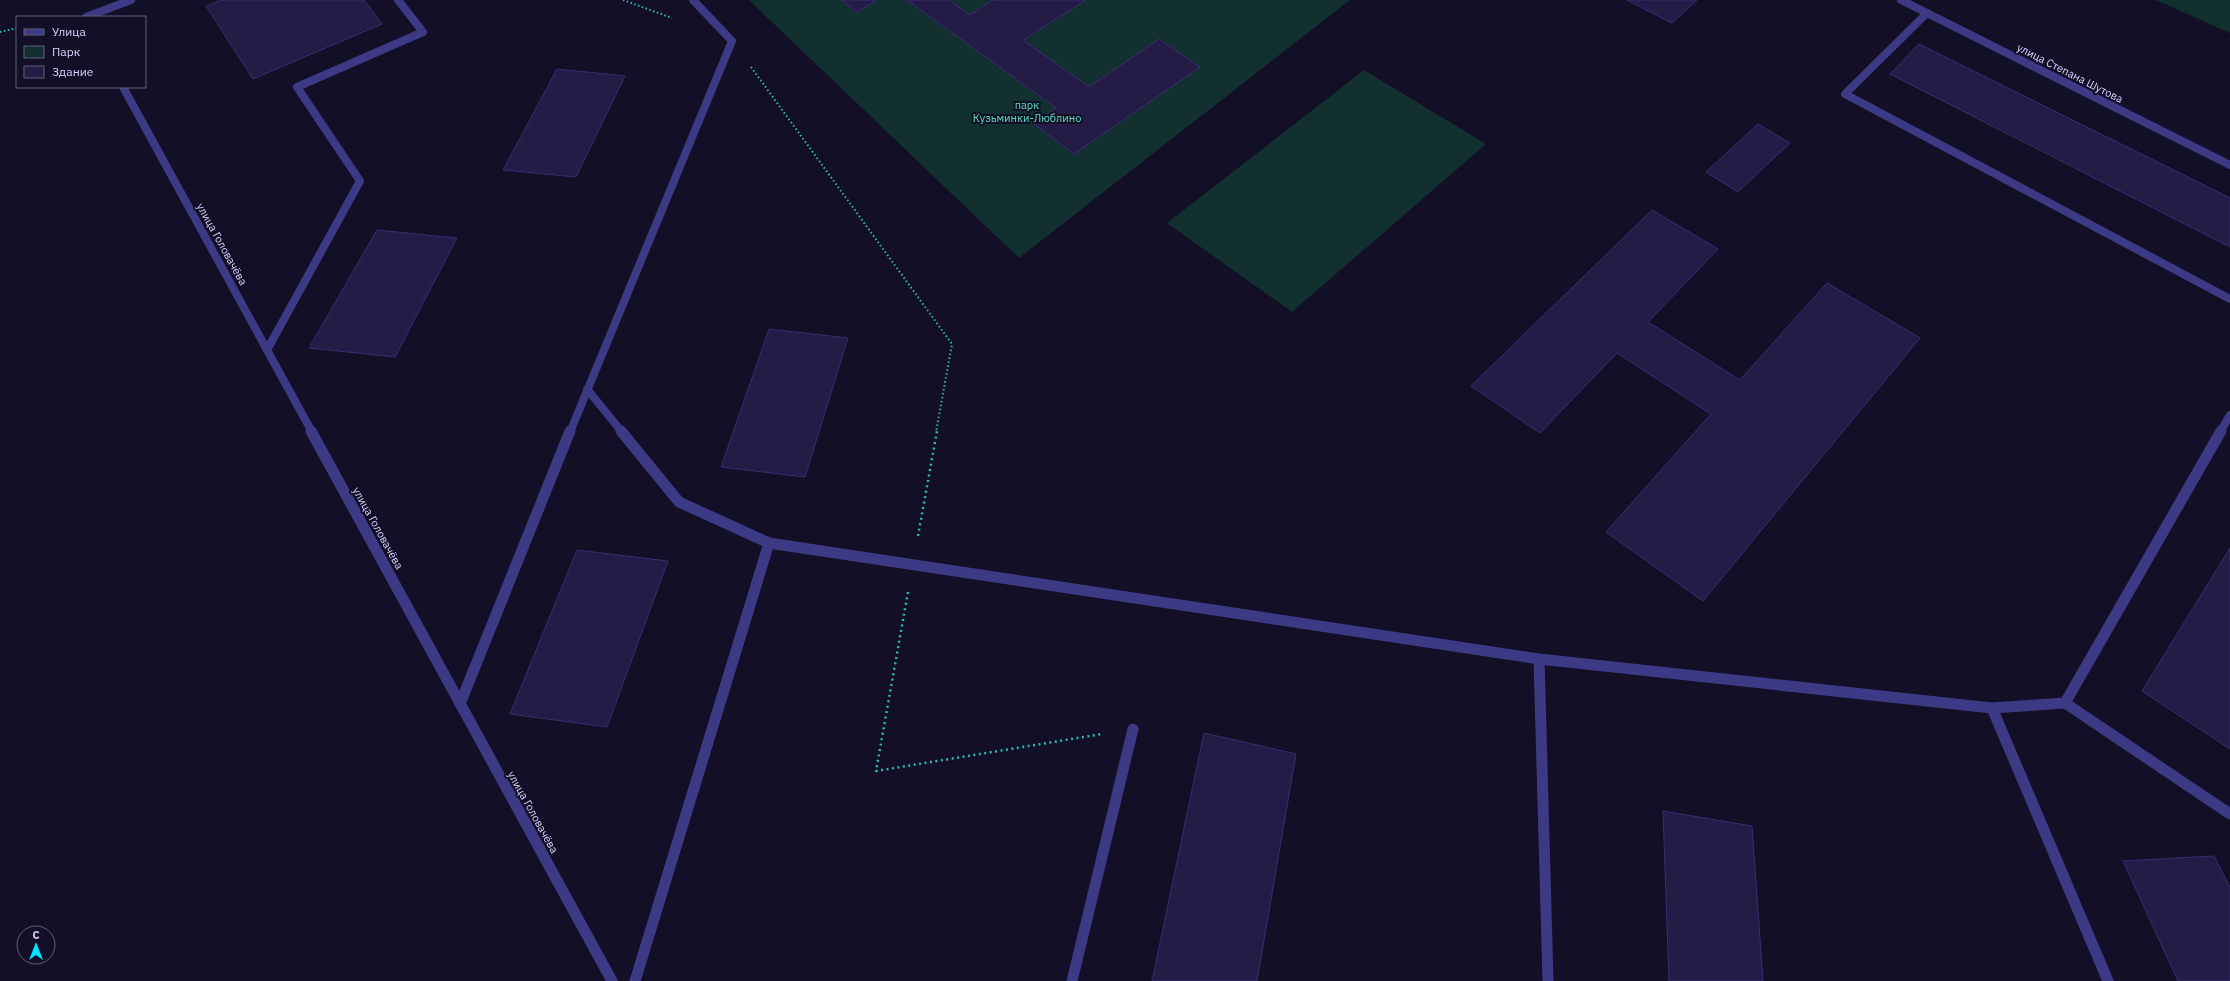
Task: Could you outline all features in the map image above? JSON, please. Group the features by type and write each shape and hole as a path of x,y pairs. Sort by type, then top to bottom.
{"street":[{"path":"89,16 131,0"},
{"path":"267,350 360,181 297,87 423,32 398,0"},
{"path":"460,704 587,388 732,41 693,0"},
{"name":"улица Степана Шутова","path":"1901,0 2230,165"},
{"path":"1926,13 1845,94 2230,299"},
{"name":"улица Головачёва","path":"124,88 612,981"},
{"path":"587,388 679,502 769,543 1539,659 1992,708 2066,703 2230,814"},
{"path":"2066,703 2230,415"},
{"path":"635,981 769,543"},
{"path":"1539,659 1548,981"},
{"path":"1992,708 2108,981"},
{"path":"1072,981 1133,729"}],"path":[{"path":"624,0 674,19"},
{"path":"0,32 16,28"},
{"path":"732,41 952,344 876,772 1133,729"}],"green space":[{"name":"парк Кузьминки-Люблино","path":"749,0 1350,0 1019,258"},
{"path":"2156,0 2230,0 2230,33"},
{"path":"1364,70 1486,144 1292,312 1167,223"}],"building":[{"path":"221,0 364,0 382,24 253,79 206,6"},
{"path":"841,0 877,0 857,12"},
{"path":"907,0 949,0 970,15 993,0 1086,0 1023,40 1089,87 1159,39 1200,67 1074,154 1033,123 1056,108"},
{"path":"1627,0 1697,0 1672,23"},
{"path":"1919,44 2230,198 2230,247 1890,74"},
{"path":"557,69 625,76 576,177 503,170"},
{"path":"1758,124 1790,143 1738,192 1706,172"},
{"path":"1652,210 1718,249 1648,322 1740,380 1827,283 1920,338 1703,601 1606,532 1711,414 1617,353 1540,433 1471,386"},
{"path":"377,230 457,238 395,357 309,348"},
{"path":"769,329 848,338 805,477 721,467"},
{"path":"2230,548 2230,749 2142,691"},
{"path":"577,550 668,561 607,727 510,714"},
{"path":"1204,733 1296,754 1257,981 1152,981"},
{"path":"1663,811 1752,826 1763,981 1669,981"},
{"path":"2214,856 2230,887 2230,981 2178,981 2123,861"}]}
